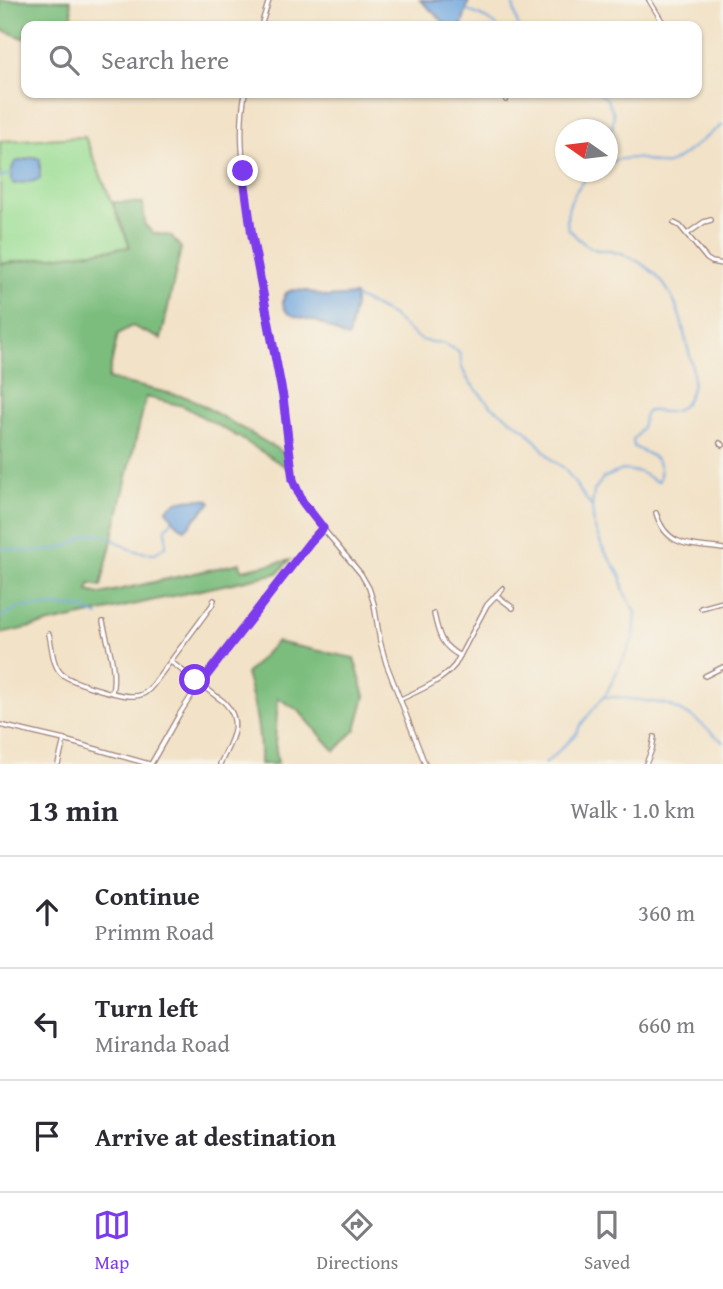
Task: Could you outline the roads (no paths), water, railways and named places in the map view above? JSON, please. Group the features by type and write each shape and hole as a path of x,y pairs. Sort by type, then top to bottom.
{"street":[{"path":"262,21 268,0"},
{"path":"649,0 662,21"},
{"path":"243,98 240,128 243,171 252,236 283,397 293,480 302,501 369,588 382,649 425,764"},
{"path":"687,234 711,220"},
{"path":"674,223 680,226 707,259 723,264"},
{"path":"656,513 666,533 677,542 723,549"},
{"path":"0,726 64,740 150,764 200,684 323,528"},
{"path":"401,699 448,674 484,610 503,588"},
{"path":"496,595 513,608"},
{"path":"49,635 55,662 61,674 73,682 132,696 144,694 214,600"},
{"path":"701,608 723,602"},
{"path":"434,614 446,648 460,656"},
{"path":"103,622 114,672 112,692"},
{"path":"170,662 224,702 234,717 233,734 220,764"},
{"path":"705,676 723,667"},
{"path":"646,764 654,737"},
{"path":"58,764 64,740"}],"water":[{"path":"420,0 469,0 463,21 443,21"},
{"path":"34,157 40,159 40,179 14,184 12,168 15,162"},
{"path":"293,290 326,297 355,295 348,338 318,322 286,311 284,297"},
{"path":"201,499 211,503 186,529 173,519 167,510 178,502"}],"waterway":[{"path":"512,0 517,21"},
{"path":"465,9 490,21"},
{"path":"606,98 614,114 613,119"},
{"path":"618,160 633,158 668,164 723,125"},
{"path":"0,177 13,173"},
{"path":"545,764 576,734 607,692 634,637 636,612 624,592 621,576 602,547 594,526 594,491 603,478 622,470 640,472 659,481 658,462 651,455 634,447 633,440 641,429 647,412 677,410 688,398 693,384 681,320 665,285 638,262 612,251 590,247 568,228 569,205 583,182"},
{"path":"356,297 391,315 424,341 442,343 456,350 460,354 462,368 468,380 490,405 526,430 553,461 564,468 591,506"},
{"path":"0,548 49,551 65,547 86,536 100,534 136,551 155,553 166,546 166,528 173,520"},
{"path":"0,618 24,607 57,606 81,608 98,616"},
{"path":"604,697 667,704 694,718 723,742"}]}
